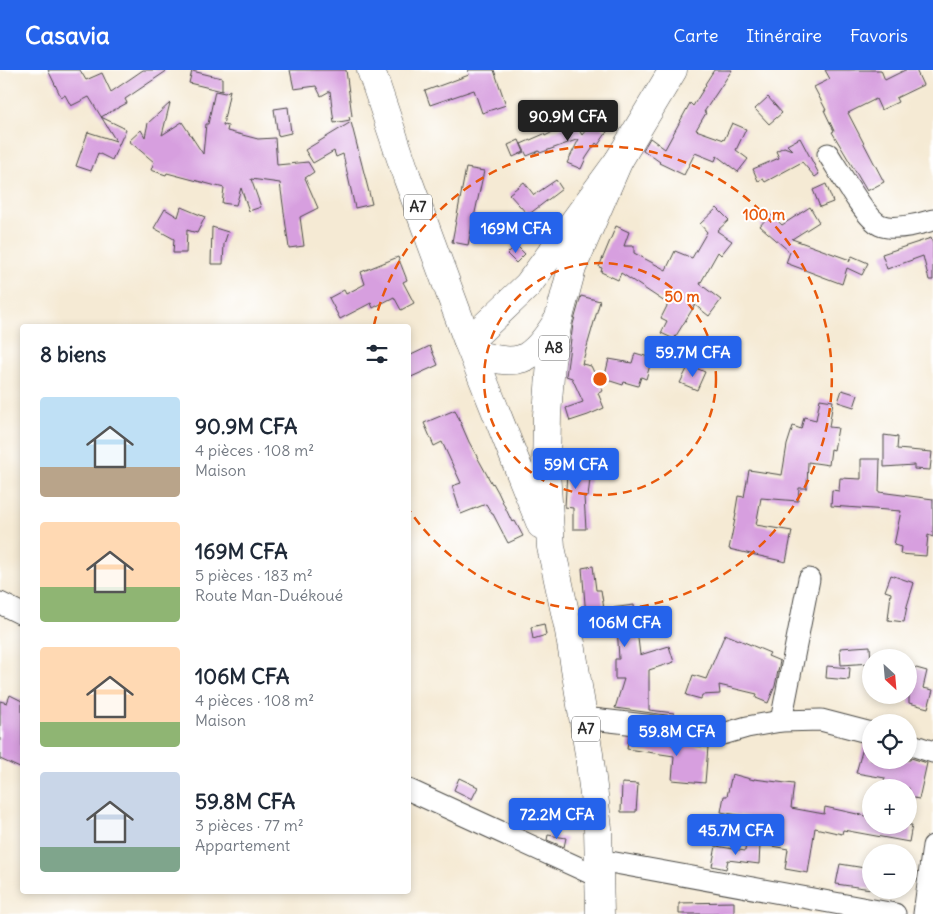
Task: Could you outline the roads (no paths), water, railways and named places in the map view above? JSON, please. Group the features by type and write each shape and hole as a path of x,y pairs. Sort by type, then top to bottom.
{"main road":[{"name":"A7","path":"371,70 407,177 470,348 550,547 569,631 584,718 598,828 600,914"},
{"name":"A8","path":"558,321 543,344 529,356 515,361 498,361 470,348 528,285 619,160 673,70"},
{"name":"A8","path":"550,547 546,472 547,415 551,362 558,321 572,268 619,160"}],"street":[{"path":"828,154 869,216 880,225 893,227 914,225 933,220"},
{"path":"780,721 809,579"},
{"path":"0,603 20,613"},
{"path":"584,718 723,734 747,726 780,721 821,720 862,731"},
{"path":"917,747 933,752"},
{"path":"411,791 528,846 599,868 895,914"},
{"path":"924,914 933,846"}]}
